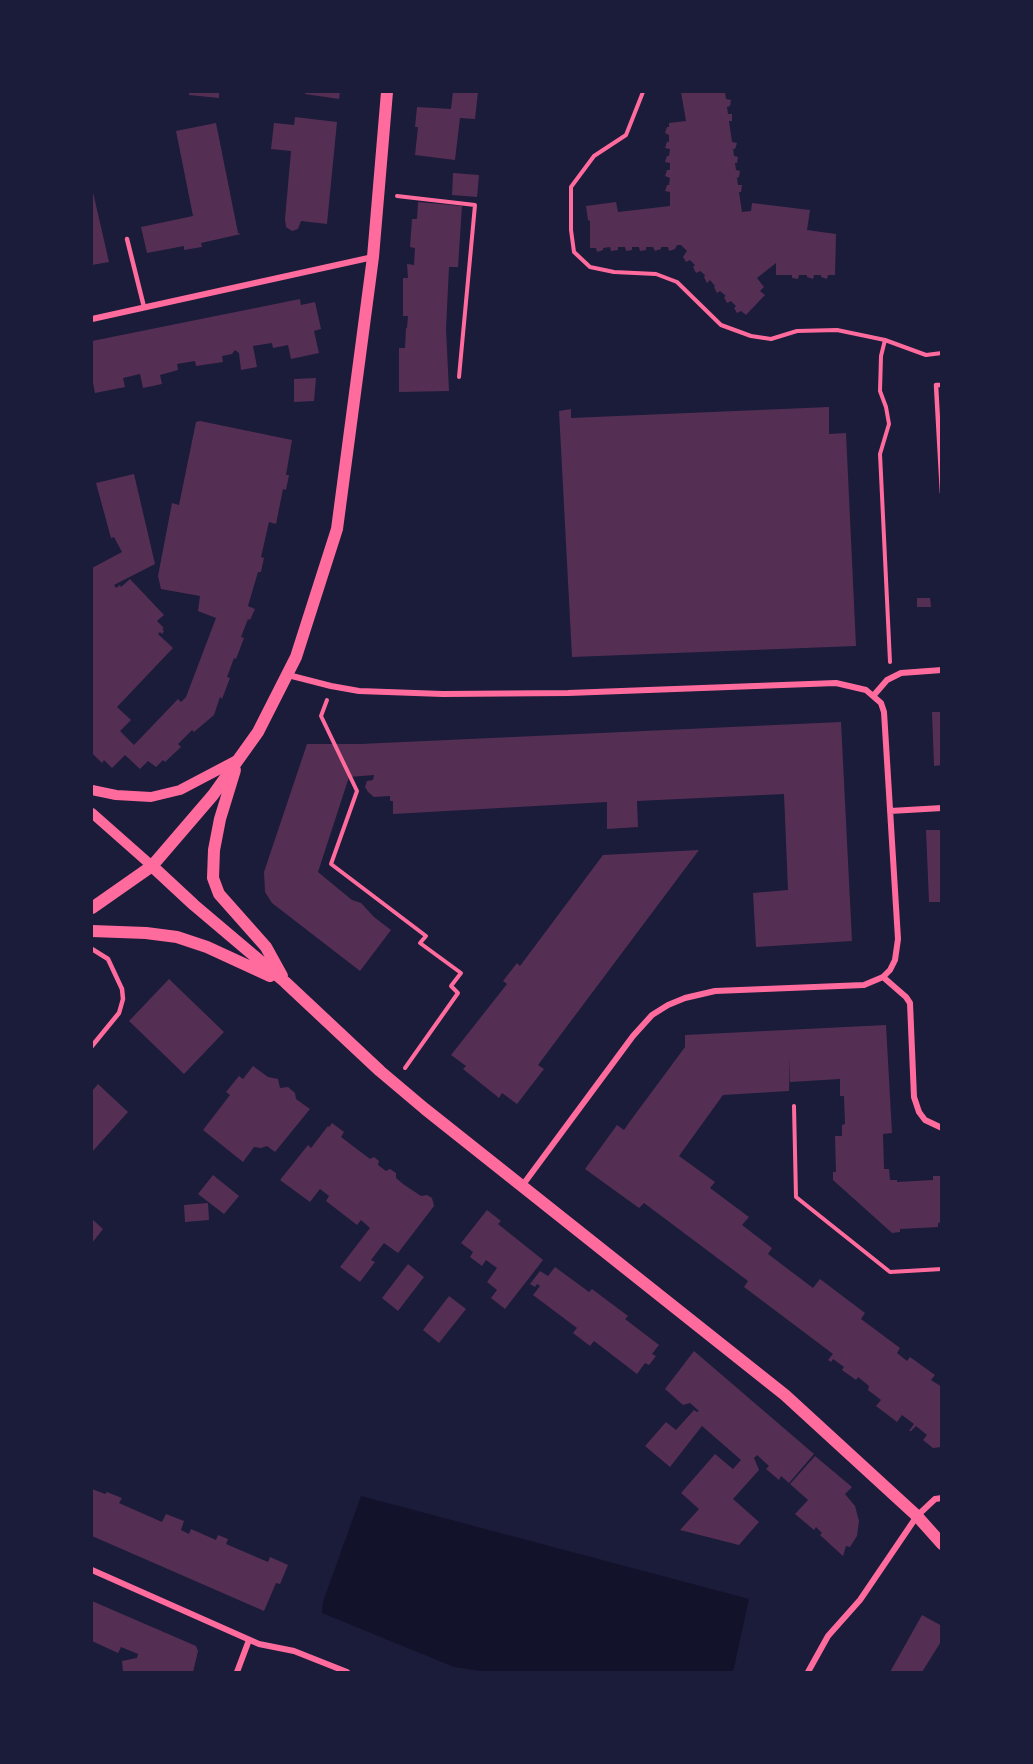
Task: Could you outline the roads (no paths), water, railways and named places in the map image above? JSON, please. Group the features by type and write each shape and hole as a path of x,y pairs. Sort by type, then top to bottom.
{"main road":[{"path":"92,908 152,866 213,795 258,732 288,675 337,529 373,257 387,92"},
{"path":"237,760 220,819 214,850 213,878 219,894 266,947 285,982"},
{"path":"152,866 285,982 395,1084 785,1395 917,1516 942,1544"},
{"path":"92,931 146,933 177,937 207,947 285,982"}],"street":[{"path":"92,319 373,257"},
{"path":"874,695 891,678 901,673 942,670"},
{"path":"288,675 358,691 443,694 568,693 836,683 866,690 874,695 884,712 898,939 895,960 883,977 864,985 707,993 668,1005 652,1015 633,1036 522,1186"},
{"path":"92,790 116,795 151,797 180,790 237,760"},
{"path":"890,811 942,808"},
{"path":"92,813 152,866"},
{"path":"883,977 910,1003 916,1105 925,1120 942,1128"},
{"path":"808,1672 828,1636 860,1600 917,1516 935,1499 942,1498"},
{"path":"92,1570 249,1640 294,1651 347,1672"},
{"path":"237,1672 249,1640"}],"lane":[{"path":"127,239 144,307"},
{"path":"942,385 936,386 942,493"},
{"path":"92,949 108,959 122,989 123,999 119,1012 92,1046"}]}
